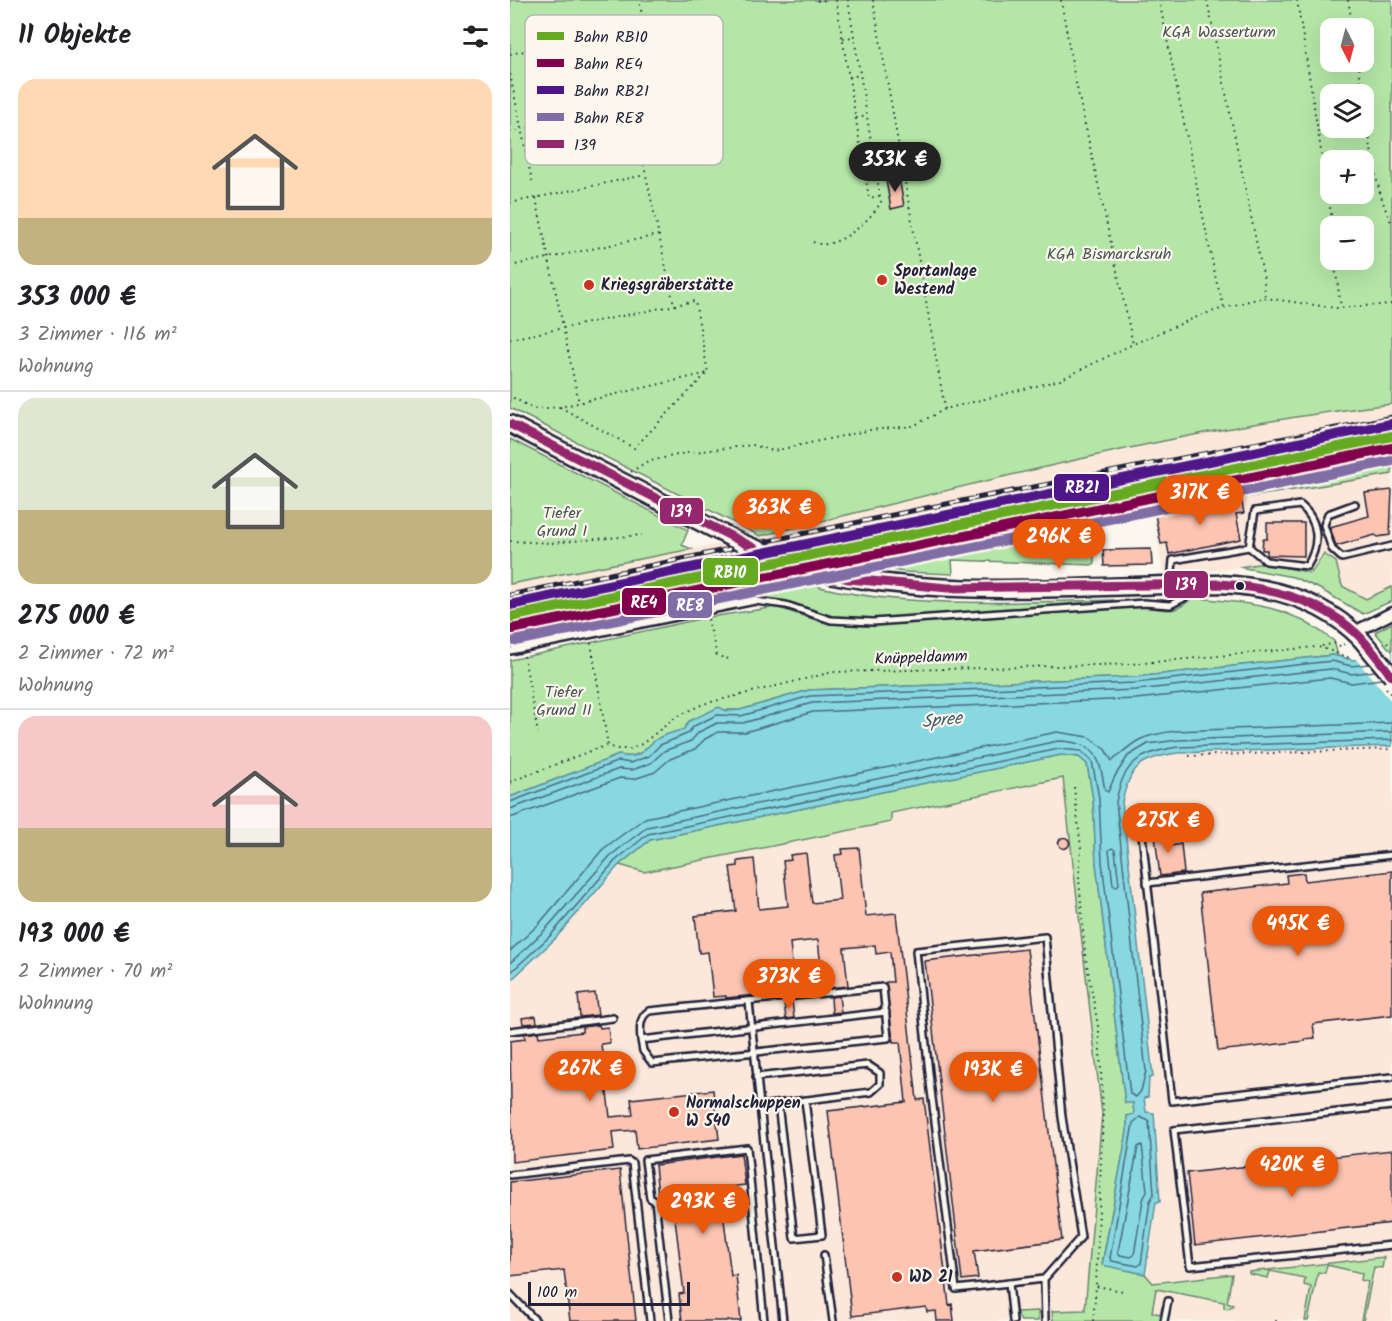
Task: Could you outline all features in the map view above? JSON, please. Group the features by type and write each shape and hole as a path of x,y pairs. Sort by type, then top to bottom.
{"main road":[{"path":"510,424 737,541 810,570 860,580 918,587 1179,584 1255,586 1283,593 1330,614 1392,676"}],"street":[{"path":"1353,638 1392,613"}],"lane":[{"path":"1355,504 1328,514 1323,525 1332,549 1342,558 1392,546"},
{"path":"510,651 755,601 769,602 831,620 873,622 1144,603 1170,605 1184,598 1173,560 1249,547 1266,561 1307,566 1316,551 1316,532 1309,513 1300,505 1255,511 1249,547"},
{"path":"1139,808 1172,1101 1392,1077"},
{"path":"1147,883 1392,855"},
{"path":"1044,1280 956,1288 916,951 1045,937 1062,1116 1081,1237 1044,1280 1045,1321"},
{"path":"883,987 888,1038 652,1063 643,1051 640,1026 645,1013 649,1011 749,1002 883,987"},
{"path":"749,1002 783,1321"},
{"path":"641,1040 886,1012"},
{"path":"510,1031 613,1018"},
{"path":"756,1077 868,1065 880,1073 880,1084 871,1092 759,1106"},
{"path":"778,1104 794,1238 822,1235 805,1100"},
{"path":"1392,1106 1174,1130 1190,1266 1392,1245"},
{"path":"669,1321 655,1201 650,1198 645,1160 747,1148 764,1321"},
{"path":"510,1175 629,1161 632,1163 650,1321"},
{"path":"824,1255 833,1321"},
{"path":"1010,1282 1012,1321"},
{"path":"510,1294 536,1321"},
{"path":"1164,1321 1168,1301"}],"path":[{"path":"639,0 642,15"},
{"path":"817,1 826,0"},
{"path":"836,0 869,198 880,196"},
{"path":"813,242 819,245 842,240 877,208 880,196 848,0"},
{"path":"873,0 945,409"},
{"path":"1061,0 1074,74 1133,344"},
{"path":"1159,0 1216,280 1224,307"},
{"path":"1207,0 1264,280 1264,298"},
{"path":"1297,0 1331,216"},
{"path":"1348,0 1351,18"},
{"path":"843,38 854,37"},
{"path":"510,54 525,51"},
{"path":"510,74 525,145"},
{"path":"849,77 860,75"},
{"path":"856,118 867,116"},
{"path":"510,132 525,128"},
{"path":"1370,138 1383,207 1392,224"},
{"path":"862,158 874,156"},
{"path":"875,163 901,157"},
{"path":"529,165 532,181"},
{"path":"643,165 674,305"},
{"path":"510,203 645,175"},
{"path":"536,198 579,403"},
{"path":"510,266 658,235"},
{"path":"1335,270 1341,308"},
{"path":"620,479 646,462 676,455 753,445 773,451 870,430 913,426 945,409 1060,380 1133,344 1224,307 1264,298 1341,308 1392,303"},
{"path":"510,339 695,301 708,373"},
{"path":"510,396 534,409 560,407 708,373"},
{"path":"560,407 634,448 708,373"},
{"path":"510,541 551,543 642,535"},
{"path":"706,611 716,653 720,658 729,659"},
{"path":"590,635 608,746"},
{"path":"1316,647 1336,643 1341,647 1353,638"},
{"path":"1387,643 1392,640"},
{"name":"Knüppeldamm","path":"510,782 608,746 630,749 642,744 676,717 703,704 833,672 1132,664 1316,647 1326,647 1338,656 1353,658"},
{"path":"523,648 538,733"},
{"path":"1189,756 1392,749"},
{"path":"1074,787 1081,849 1079,878 1083,932 1099,1030 1103,1111 1093,1321"},
{"path":"1096,1286 1123,1291"}],"shaded area":[{"path":"1392,404 1392,588 1366,599 1342,586 1264,563 1221,570 1163,572 1153,511 1020,536 840,563 510,630 510,584 760,536 1091,457 1247,425 1313,412"},
{"path":"1392,746 1392,1321 510,1321 510,981 554,940 619,865 1061,755 1152,757 1178,753"}],"green space":[{"path":"510,0 1392,0 1392,404 1232,428 1074,460 760,536 510,408"},
{"name":"Tiefer Grund I","path":"510,439 688,530 682,545 692,549 510,584"},
{"path":"1392,448 1392,474 1072,526 1074,545 1094,545 1094,565 952,560 953,574 905,572 840,563 841,559 1024,524"},
{"path":"1324,554 1336,562 1342,586 1366,599 1392,587 1392,601 1363,614 1318,588 1293,577 1239,567 1264,563 1311,573"},
{"path":"773,572 811,585 852,594 894,599 983,603 1113,600 1110,603 863,619 820,615 780,600 762,597 749,599 730,592 510,639 510,627"},
{"name":"Tiefer Grund II","path":"1194,597 1251,604 1283,612 1316,628 1334,641 1338,656 1352,660 1333,655 1135,677 809,690 740,710 722,710 685,729 656,740 647,751 629,757 619,755 510,797 510,660 709,617 770,608 770,605 819,621 861,626 1143,607 1170,610 1180,607"},
{"path":"1392,623 1392,651 1391,651 1375,632"},
{"path":"1061,755 1079,757 1087,764 1093,799 1096,863 1125,1103 1133,1102 1134,1115 1127,1116 1127,1132 1102,1264 1145,1274 1153,1283 1232,1274 1227,1303 1233,1305 1228,1309 1224,1308 1224,1302 1156,1289 1152,1312 1160,1314 1162,1307 1165,1308 1162,1321 1053,1321 1052,1311 1085,1310 1102,1114 1063,778 891,813 891,822 644,872 619,865 650,840"},
{"path":"1384,1257 1382,1268 1374,1267 1363,1321 1361,1321 1368,1282 1361,1280 1362,1273 1327,1265 1325,1273 1318,1272 1308,1321 1305,1321 1311,1287 1304,1285 1305,1278 1270,1271 1268,1278 1249,1274 1249,1272"},
{"path":"1038,1311 1038,1321 1021,1321 1016,1312"}],"water":[{"name":"Spree","path":"1392,651 1392,746 1178,753 1147,761 1134,772 1125,789 1122,802 1153,1077 1149,1078 1148,1097 1144,1098 1146,1112 1154,1113 1160,1202 1156,1202 1145,1274 1102,1265 1127,1132 1127,1116 1134,1114 1133,1103 1125,1103 1096,863 1093,799 1087,764 1079,757 1061,755 650,840 619,865 554,940 510,981 510,797 619,755 637,755 660,737 684,729 689,721 719,707 727,711 740,710 809,690 1135,677 1333,655 1352,660 1388,655"}],"pier":[{"path":"1389,649 1392,652 1392,702 1354,657 1387,652"}],"building":[{"path":"899,178 904,206 891,209 886,180"},
{"path":"1392,490 1390,535 1378,537 1375,535 1336,546 1330,527 1369,516 1365,493"},
{"path":"1241,498 1244,513 1236,514 1241,539 1169,554 1167,543 1161,544 1155,515"},
{"path":"1267,523 1304,523 1304,556 1267,555 1267,550 1262,550 1263,539 1267,539"},
{"path":"1151,549 1152,565 1104,566 1103,550"},
{"path":"1167,826 1170,846 1181,844 1184,873 1160,876 1154,828"},
{"path":"1064,838 1068,839 1068,847 1064,848 1060,847 1059,843 1060,839"},
{"path":"859,848 866,916 896,913 917,1100 924,1099 949,1305 952,1304 954,1321 937,1321 936,1311 927,1312 926,1307 852,1316 828,1111 906,1102 900,1042 893,1042 886,982 893,982 890,952 876,954 875,945 844,948 848,986 830,988 829,984 823,985 818,940 790,943 795,991 726,998 726,996 713,997 708,952 699,953 695,916 736,911 730,867 738,866 738,861 754,859 759,909 788,906 783,861 791,860 790,855 806,853 812,903 840,900 835,855 843,854 842,849"},
{"path":"1392,871 1392,1015 1313,1024 1315,1038 1305,1039 1305,1041 1218,1051 1200,893 1287,883 1286,875 1304,873 1305,881"},
{"path":"1027,949 1062,1240 974,1251 978,1278 962,1280 925,961"},
{"path":"595,993 598,1015 580,1017 578,995"},
{"path":"839,996 841,1012 832,1013 831,997"},
{"path":"792,1001 794,1018 786,1019 784,1002"},
{"path":"536,1016 537,1023 523,1024 522,1018"},
{"path":"599,1025 600,1028 608,1027 610,1043 601,1044 610,1117 633,1115 631,1099 713,1090 719,1139 637,1149 635,1130 612,1132 614,1150 512,1162 510,1041 525,1039 524,1034 538,1032 539,1037 582,1032 582,1027"},
{"path":"1392,1150 1392,1223 1195,1245 1187,1173"},
{"path":"741,1154 745,1185 720,1188 731,1276 736,1275 741,1321 682,1321 679,1294 684,1293 672,1194 658,1195 655,1165"},
{"path":"620,1170 636,1321 570,1321 564,1270 510,1276 510,1182"}],"railway":[{"path":"510,595 926,508 1392,417"}],"rail line":[{"name":"RB21","path":"510,605 1390,424"},
{"name":"RB10","path":"510,617 1392,436"},
{"name":"RE4","path":"512,629 1392,448"},
{"name":"RE8","path":"515,641 1392,461"}],"transit line":[{"name":"139","path":"510,424 760,551 810,570 849,579 948,588 1219,584 1256,588 1309,603 1342,621 1361,638 1392,676"}],"place":[{"name":"Sportanlage Westend","path":"882,280"},
{"name":"Kriegsgräberstätte","path":"589,285"},
{"name":"Normalschuppen W 540","path":"674,1112"},
{"name":"WD 21","path":"897,1277"}],"park label":[{"name":"KGA Wasserturm","path":"1219,32"},
{"name":"KGA Bismarcksruh","path":"1109,254"}]}
